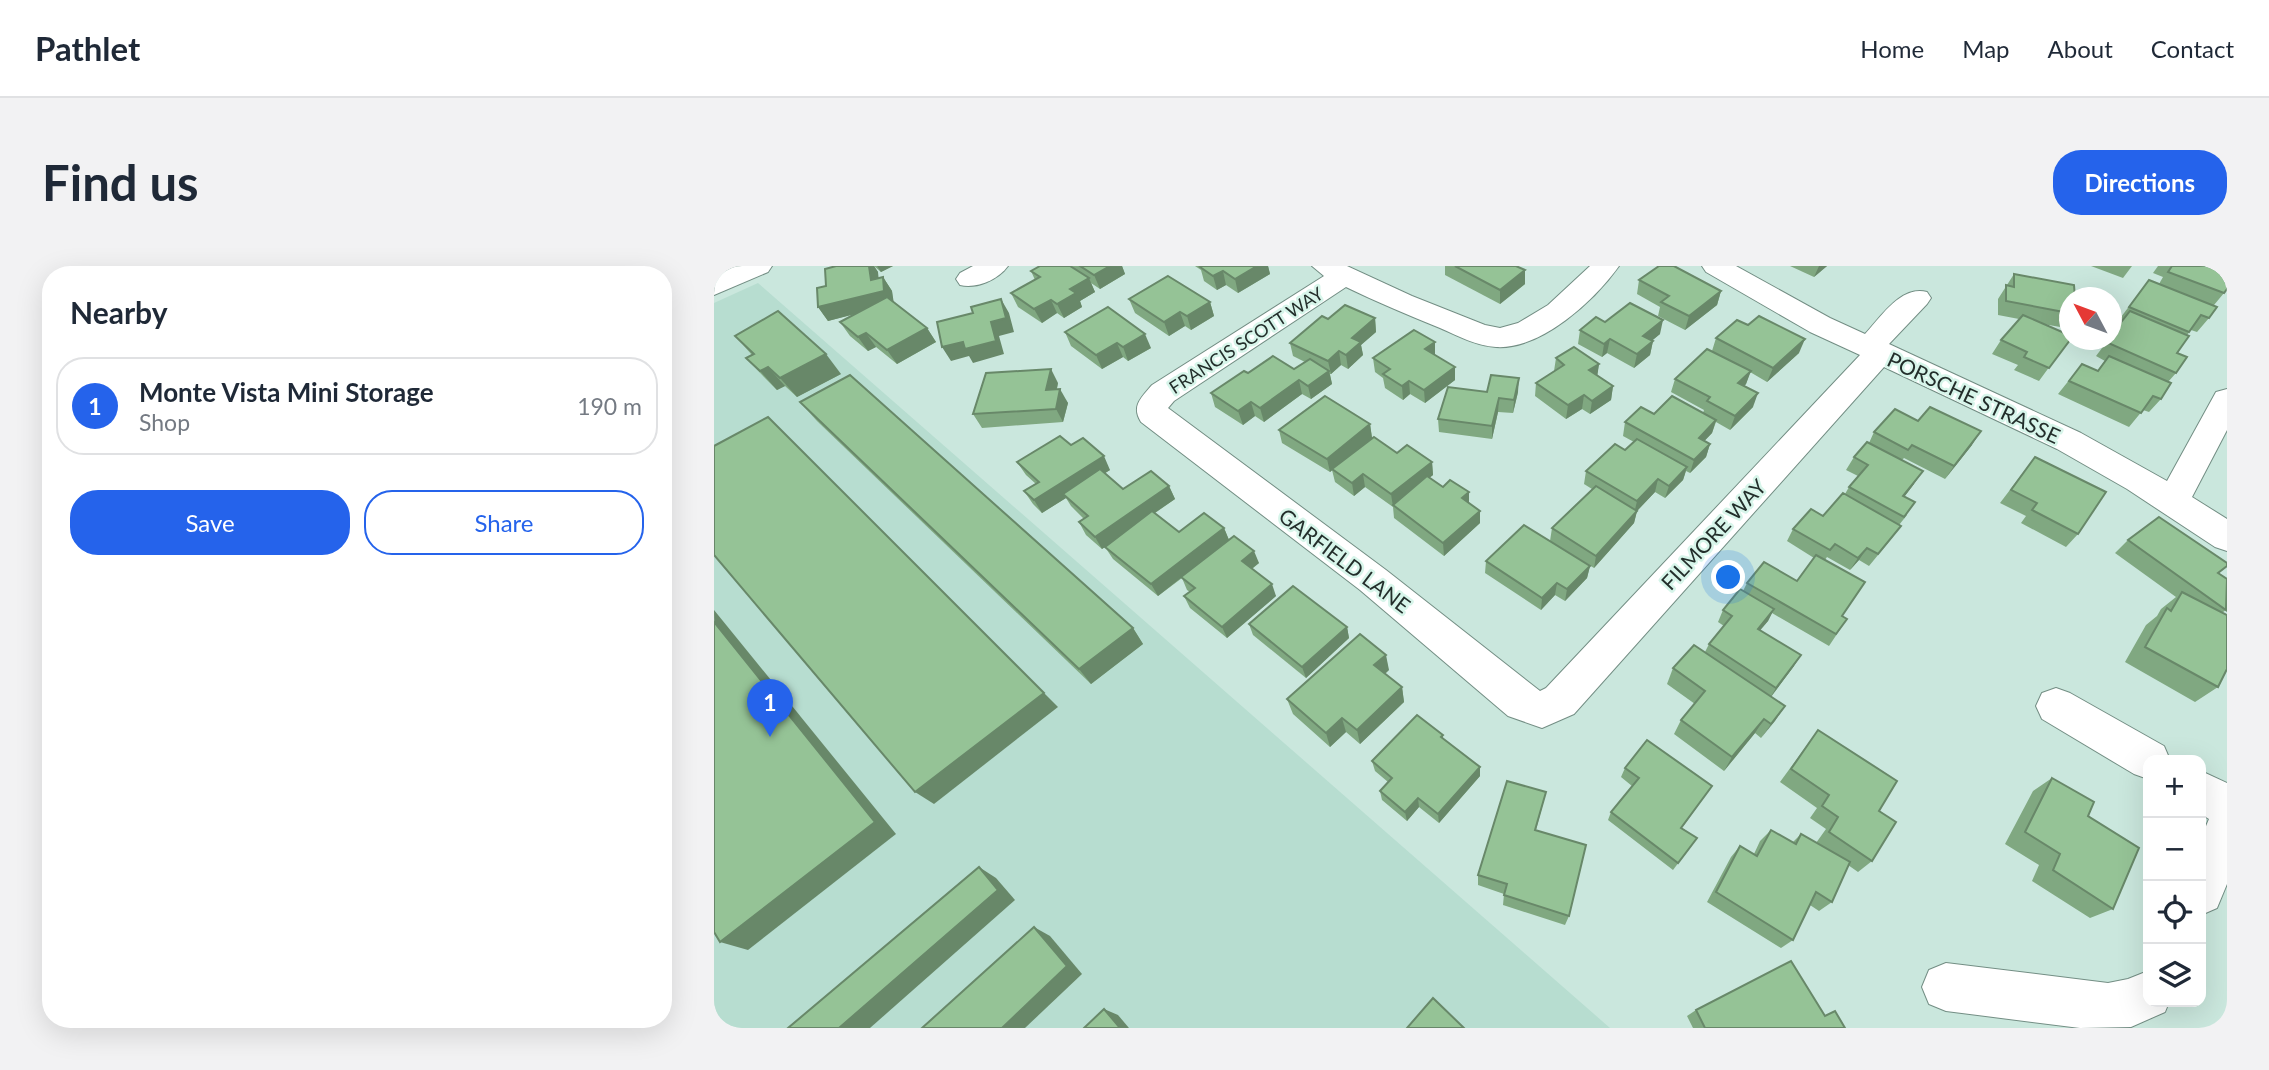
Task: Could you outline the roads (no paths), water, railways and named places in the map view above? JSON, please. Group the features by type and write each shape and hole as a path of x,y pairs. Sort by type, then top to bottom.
{"street":[{"path":"714,286 758,266"},
{"path":"1335,271 1390,298 1478,333 1499,338 1523,332 1563,307 1581,294 1605,266"},
{"name":"PORSCHE STRASSE","path":"1716,266 1800,315 2069,441 2173,500 2227,537"},
{"name":"FRANCIS SCOTT WAY","path":"1152,406 1163,393 1335,271"},
{"name":"FILMORE WAY","path":"1542,710 1560,701 1917,298"},
{"path":"2173,500 2227,400"},
{"name":"GARFIELD LANE","path":"1152,406 1152,414 1158,420 1373,580 1522,704 1542,710"},
{"path":"2056,706 2143,757"},
{"path":"2206,794 2227,806"},
{"path":"2205,881 2227,827"},
{"path":"1945,987 2108,1007 2131,1003 2143,997"}],"place":[{"name":"Monte Vista Mini Storage","path":"770,737"}]}
